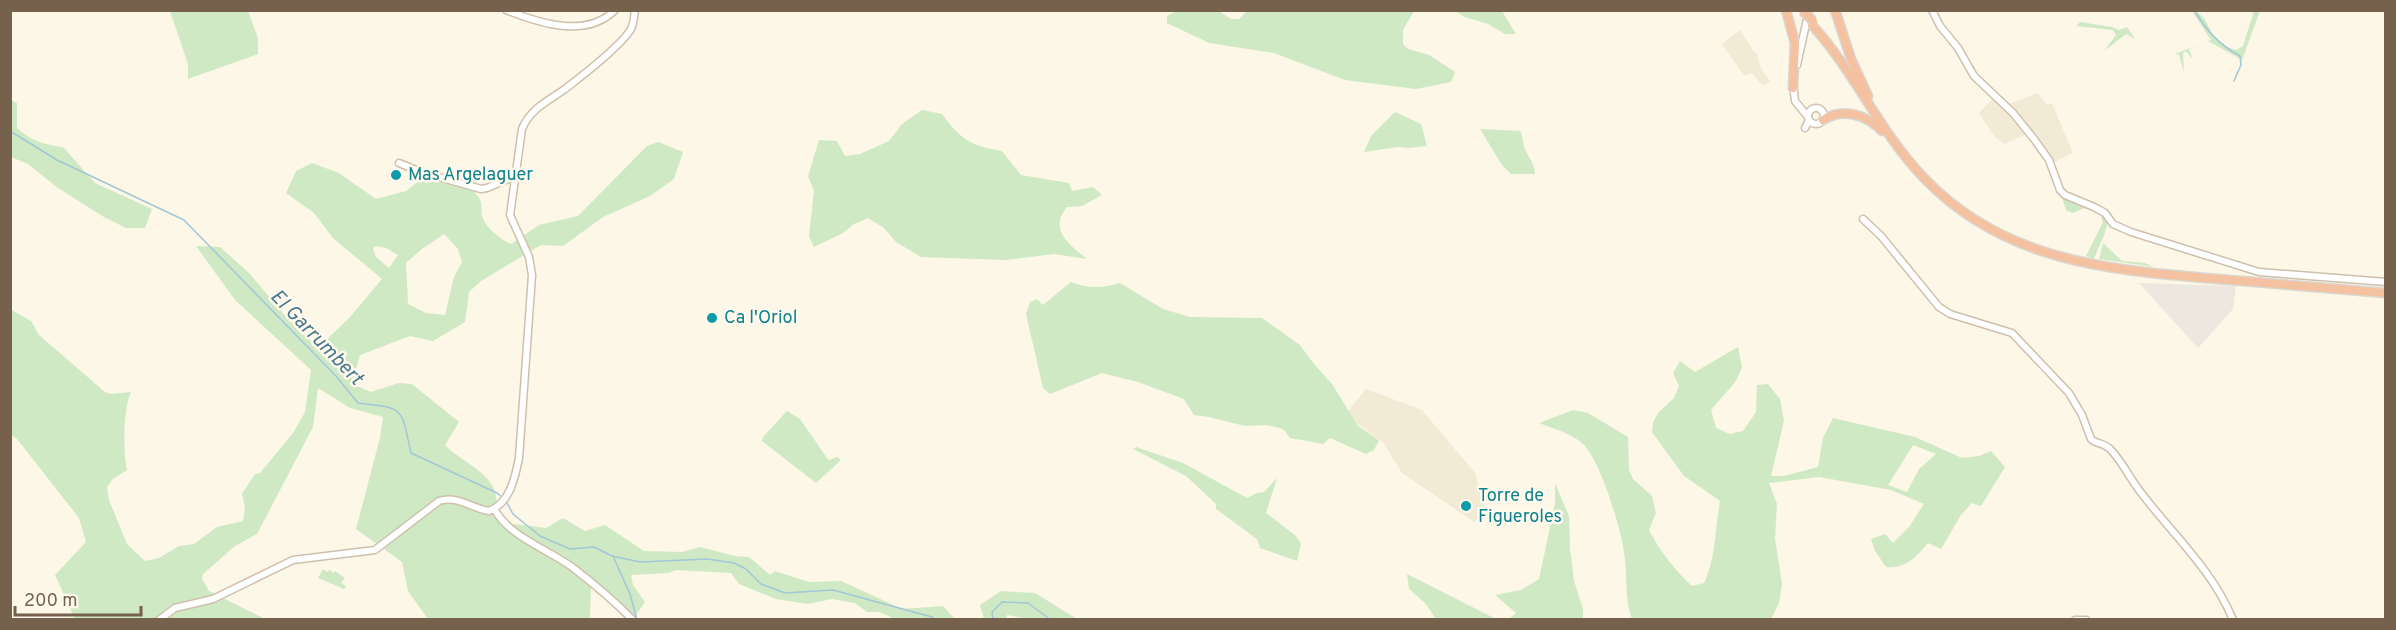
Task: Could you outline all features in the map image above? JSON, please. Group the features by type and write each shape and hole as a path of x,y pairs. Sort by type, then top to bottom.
{"highway":[{"path":"1786,10 1796,43 1792,88"},
{"path":"1836,10 1851,59 1868,96"},
{"path":"1803,12 1834,45 1906,150 1938,185 1978,216 2015,237 2082,260 2126,268 2385,291"},
{"path":"1813,23 1897,147"},
{"path":"1819,122 1833,115 1861,116 1873,122 1926,180 1965,211 2013,240 2054,256 2125,271 2385,291"}],"street":[{"path":"506,10 551,26 594,24 607,18 615,10"},
{"path":"159,620 176,608 213,598 294,560 375,550 439,501 448,498 489,511 497,506 511,489 515,482 519,458 532,275 527,252 510,215 522,129 526,119 534,110 567,87 622,41 633,24 635,10"},
{"path":"1932,10 1940,26 1958,48 1974,75 2013,113 2049,160 2060,190 2065,195 2104,213 2113,224 2131,232 2259,272 2385,282"},
{"path":"1803,12 1792,88 1795,101 1809,118 1819,122"},
{"path":"1801,108 1822,111 1819,122 1807,129 1812,110"},
{"path":"399,163 421,172 481,189 515,176"},
{"path":"1863,219 1881,236 1939,307 1950,314 2012,333 2048,370 2069,393 2082,415 2093,442 2107,446 2113,452 2138,489 2207,573 2226,601 2233,620"},
{"path":"497,506 500,519 519,535 572,567 633,620"},
{"path":"2076,620 2086,620"}],"shaded area":[{"path":"1740,30 1756,52 1761,68 1770,81 1763,86 1752,73 1744,76 1722,44"},
{"path":"2038,93 2047,105 2052,103 2073,153 2050,164 2027,134 2004,144 1995,137 1979,113 1996,95 2006,105"},
{"path":"2139,283 2236,286 2233,309 2198,348"},
{"path":"1366,389 1422,410 1475,473 1486,512 1474,522 1402,473 1383,442 1345,415"}],"green space":[{"path":"1217,10 1231,19 1239,19 1248,10 1414,11 1403,30 1403,44 1408,49 1429,55 1455,72 1451,82 1416,89 1345,80 1274,53 1209,43 1167,23 1167,16 1176,11"},
{"path":"170,11 248,11 258,38 258,54 188,79 188,64"},
{"path":"1455,11 1502,11 1516,34 1505,34 1488,24 1465,17"},
{"path":"2192,11 2203,17 2218,41 2236,50 2243,46 2254,11 2260,11 2242,60 2208,41 2211,40"},
{"path":"2080,22 2119,30 2127,27 2135,39 2126,34 2104,51 2116,35 2113,30 2076,26"},
{"path":"2203,43 2189,49 2193,60 2186,51 2183,53 2184,73 2179,55 2175,54"},
{"path":"10,99 17,103 17,128 22,132 38,142 63,147 95,183 152,209 145,228 126,228 104,217 58,188 28,164 11,157"},
{"path":"922,110 942,114 961,136 974,144 1002,151 1021,175 1069,183 1072,191 1093,187 1102,195 1082,206 1067,207 1060,223 1060,230 1068,242 1087,259 1054,254 1005,260 921,257 896,242 884,228 868,218 814,247 809,236 814,191 808,176 819,140 837,141 845,156 860,154 889,141 902,124"},
{"path":"1395,112 1421,124 1427,146 1397,147 1364,152 1371,136"},
{"path":"1480,129 1520,131 1535,174 1511,174 1502,165"},
{"path":"658,142 683,152 674,179 650,196 603,217 563,246 541,245 481,281 469,292 465,322 433,341 410,336 360,355 352,384 371,392 399,383 412,384 459,422 445,445 490,482 495,493 499,522 546,528 563,518 585,531 605,525 644,551 682,552 700,547 735,556 749,557 770,575 775,571 809,582 841,581 902,609 943,606 955,619 895,619 880,612 867,612 855,603 832,599 808,604 776,599 739,584 731,573 676,570 669,573 631,575 633,585 645,602 634,618 613,606 591,585 590,619 428,619 408,591 402,562 356,529 380,438 383,417 350,408 318,388 313,427 257,534 235,546 203,574 202,579 209,591 265,619 75,619 55,575 86,542 79,518 17,439 11,435 10,309 31,321 39,335 105,392 110,394 131,392 126,409 124,430 127,470 113,479 107,487 109,500 127,544 145,561 159,558 179,546 194,544 217,527 243,521 245,507 242,494 255,474 260,473 293,433 305,412 311,370 235,300 196,246 220,247 249,273 300,333 320,346 350,317 382,279 333,238 314,213 286,193 296,171 312,163 339,173 376,199 406,191 429,173 451,179 466,186 477,195 481,202 483,220 498,236 511,244 539,225 578,216 647,146","holes":["444,234 458,249 462,262 454,277 445,315 426,313 408,304 406,263","376,246 386,248 398,255 389,268 376,257 373,248"]},
{"path":"2062,198 2096,209 2106,217 2106,231 2094,259 2086,256 2103,222 2100,214 2085,208 2072,213 2066,210"},
{"path":"2103,243 2122,261 2145,263 2154,267 2099,259"},
{"path":"1071,282 1095,287 1120,283 1163,309 1190,317 1262,318 1300,345 1332,384 1358,426 1379,440 1374,450 1366,454 1330,438 1323,444 1290,438 1283,429 1267,425 1245,426 1194,415 1184,399 1138,382 1102,373 1050,394 1043,388 1026,314 1030,302 1037,299 1043,305"},
{"path":"1738,347 1742,367 1736,381 1711,410 1716,428 1730,434 1743,431 1756,412 1757,385 1768,384 1780,399 1784,421 1771,476 1784,476 1818,467 1823,438 1833,418 1915,437 1962,458 1979,456 1991,451 2005,467 1981,506 1972,503 1961,515 1941,549 1928,543 1910,561 1893,567 1886,567 1875,551 1871,539 1885,534 1893,543 1909,527 1924,504 1891,490 1819,477 1769,483 1777,504 1775,539 1782,584 1779,603 1771,619 1632,619 1628,606 1625,560 1620,534 1611,500 1592,455 1575,438 1539,423 1573,410 1588,413 1628,437 1629,470 1633,479 1652,496 1656,513 1649,530 1668,560 1692,586 1704,583 1713,553 1720,501 1684,476 1652,432 1653,422 1658,413 1674,398 1679,386 1673,373 1680,361 1695,372","holes":["1913,445 1936,454 1919,469 1907,492 1888,485"]},
{"path":"787,411 800,419 829,460 837,457 841,460 816,483 762,441"},
{"path":"1136,447 1183,463 1247,498 1264,492 1277,478 1266,513 1296,536 1301,544 1297,561 1260,548 1257,539 1216,509 1216,504 1186,476 1133,449"},
{"path":"1555,483 1569,516 1574,581 1583,609 1583,619 1509,619 1516,613 1495,595 1521,590 1539,579 1555,504"},
{"path":"323,569 327,572 329,570 334,573 335,571 345,578 341,583 346,586 344,589 318,578"},
{"path":"1407,574 1496,619 1436,619 1425,603 1409,589"},
{"path":"1001,591 1035,593 1077,619 1028,619 1007,615 1006,619 984,619 980,605"}],"waterway":[{"path":"2194,10 2214,36 2225,47 2240,56 2241,65 2234,81"},
{"name":"El Garrumbert","path":"10,131 57,160 184,220 336,376 358,403 385,406 398,413 405,426 411,453 497,493 503,498"},
{"name":"El Garrumbert","path":"506,501 513,514 540,536 570,549 594,547 612,556 640,562 707,559 734,563 746,569 761,584 785,593 833,590 932,617 935,620"},
{"path":"613,556 630,594 637,620"},
{"name":"El Garrumbert","path":"993,620 992,612 1002,602 1028,603 1051,620"}],"place":[{"name":"Mas Argelaguer","path":"396,175"},
{"name":"Ca l'Oriol","path":"712,318"},
{"name":"Torre de Figueroles","path":"1466,506"}]}
